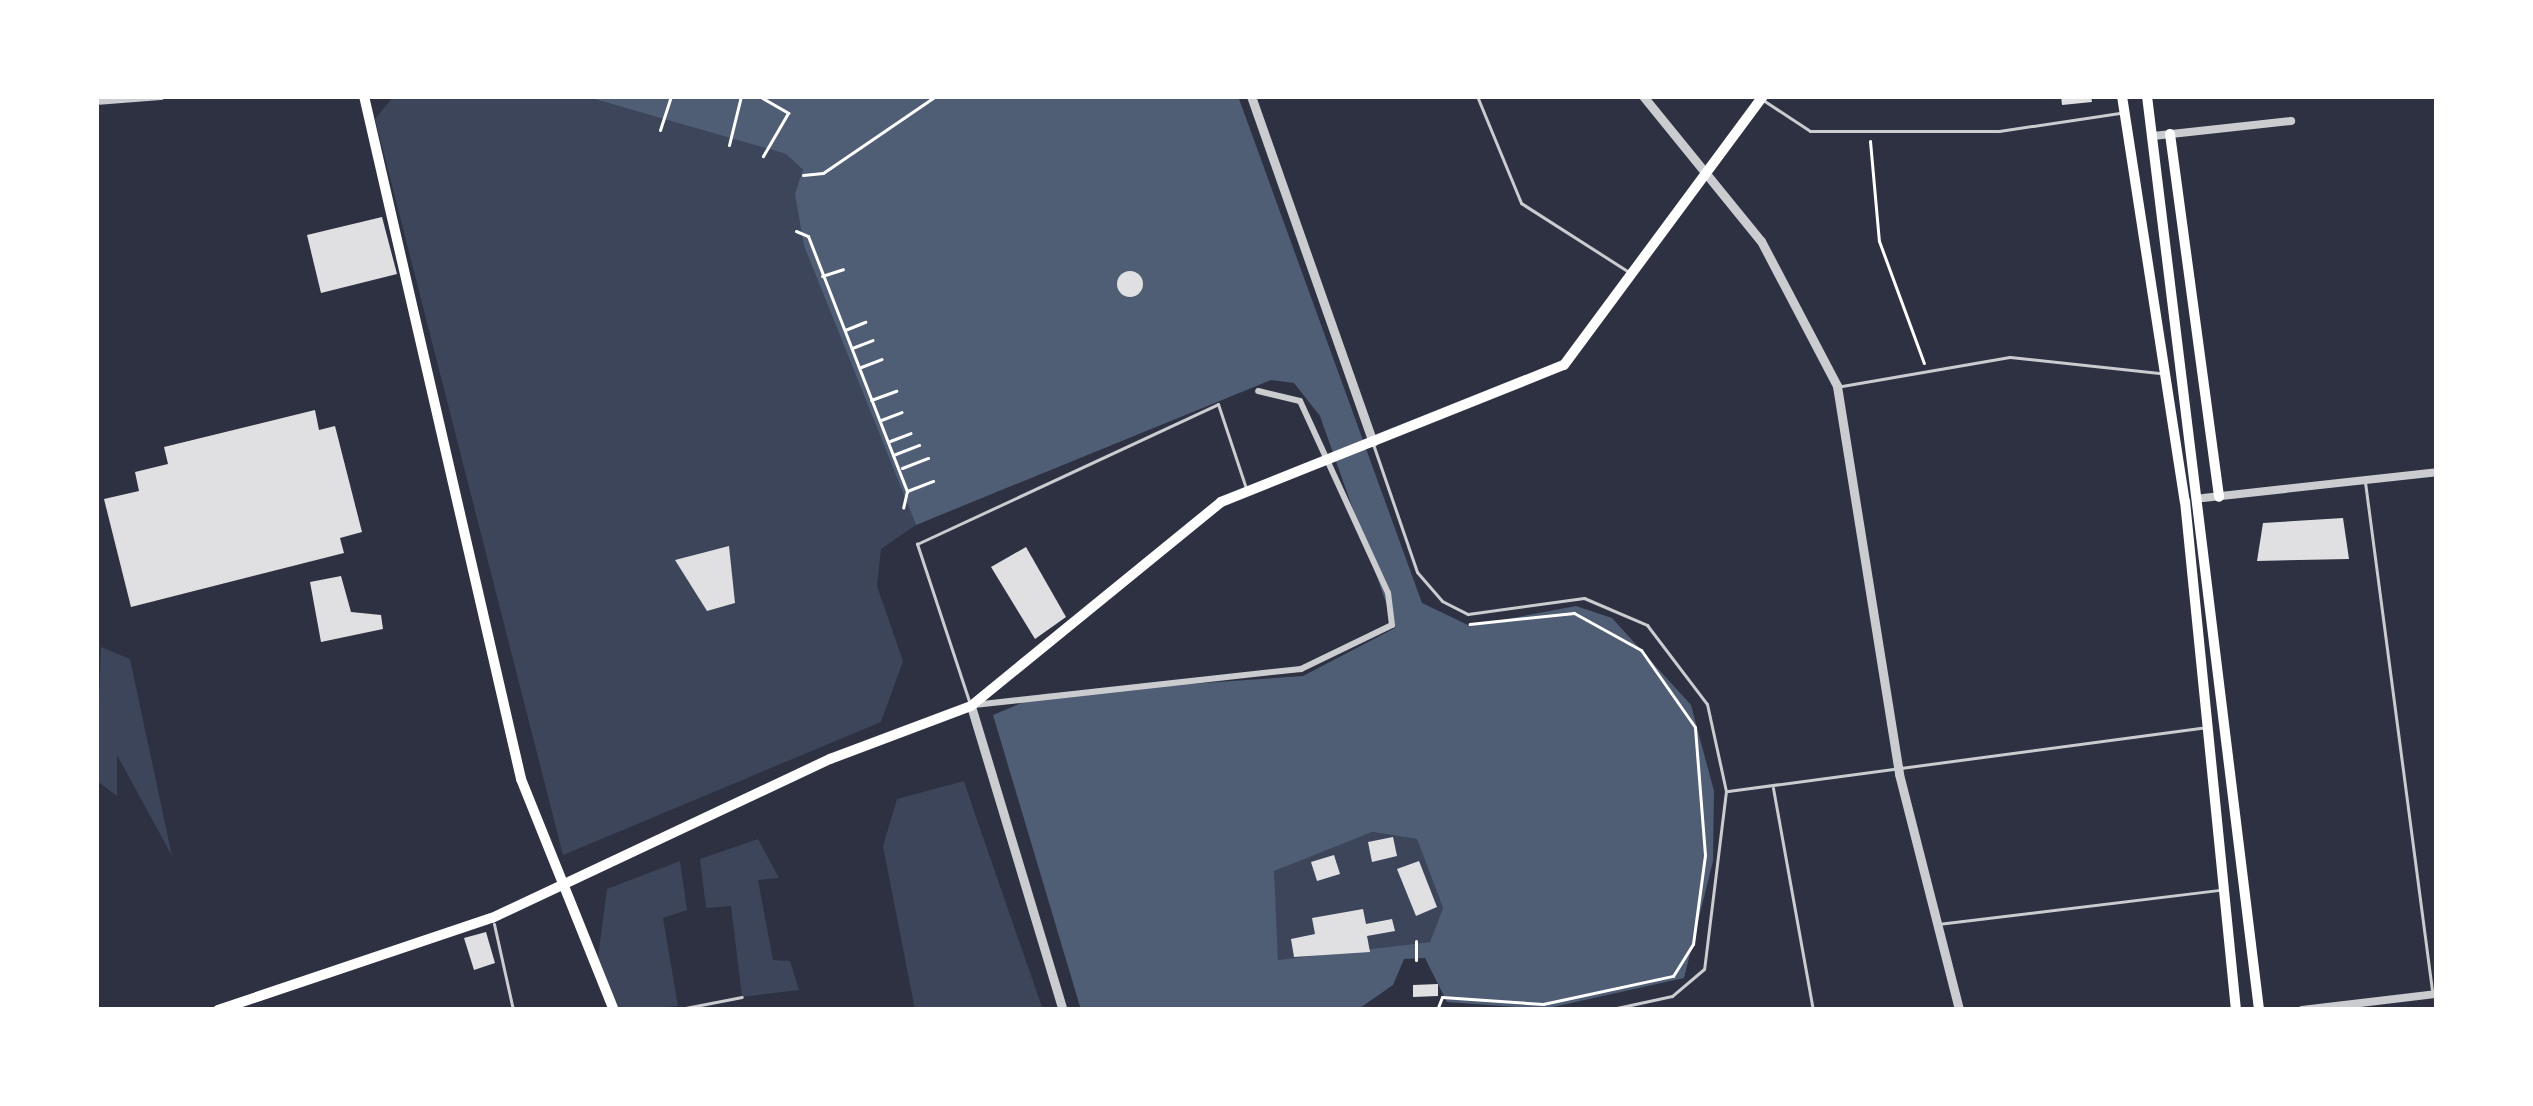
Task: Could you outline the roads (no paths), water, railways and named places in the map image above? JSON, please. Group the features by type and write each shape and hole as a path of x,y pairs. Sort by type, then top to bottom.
{"main road":[{"path":"364,96 521,779 614,1010"},
{"path":"2122,96 2167,374 2236,1010"},
{"path":"2147,96 2203,499 2259,1010"},
{"path":"218,1010 492,918 830,759 971,706 1248,492 1564,365 1762,97"},
{"path":"2170,134 2218,497"}],"street":[{"path":"96,101 161,96"},
{"path":"1251,96 1373,442"},
{"path":"1643,96 1761,241 1838,386 1899,774 1959,1010"},
{"path":"2153,136 2291,121"},
{"path":"1063,1010 971,706 1254,678 1392,626 1388,593 1300,401 1258,391"},
{"path":"2203,499 2437,472"},
{"path":"2302,1010 2435,994"}],"lane":[{"path":"1477,96 1521,203 1630,273"},
{"path":"1762,97 1810,131 1869,133 2126,112"},
{"path":"1838,386 2010,357 2167,374"},
{"path":"971,706 917,544 1218,404 1248,492"},
{"path":"1373,442 1417,572 1468,614 1584,598 1647,626 1707,704 1726,791 1704,969 1672,996 1608,1010"},
{"path":"2365,480 2435,994"},
{"path":"1726,791 1899,774 2202,728"},
{"path":"1773,787 1813,1010"},
{"path":"1938,924 2222,890"},
{"path":"492,918 513,1010"},
{"path":"675,1010 742,997"}]}
